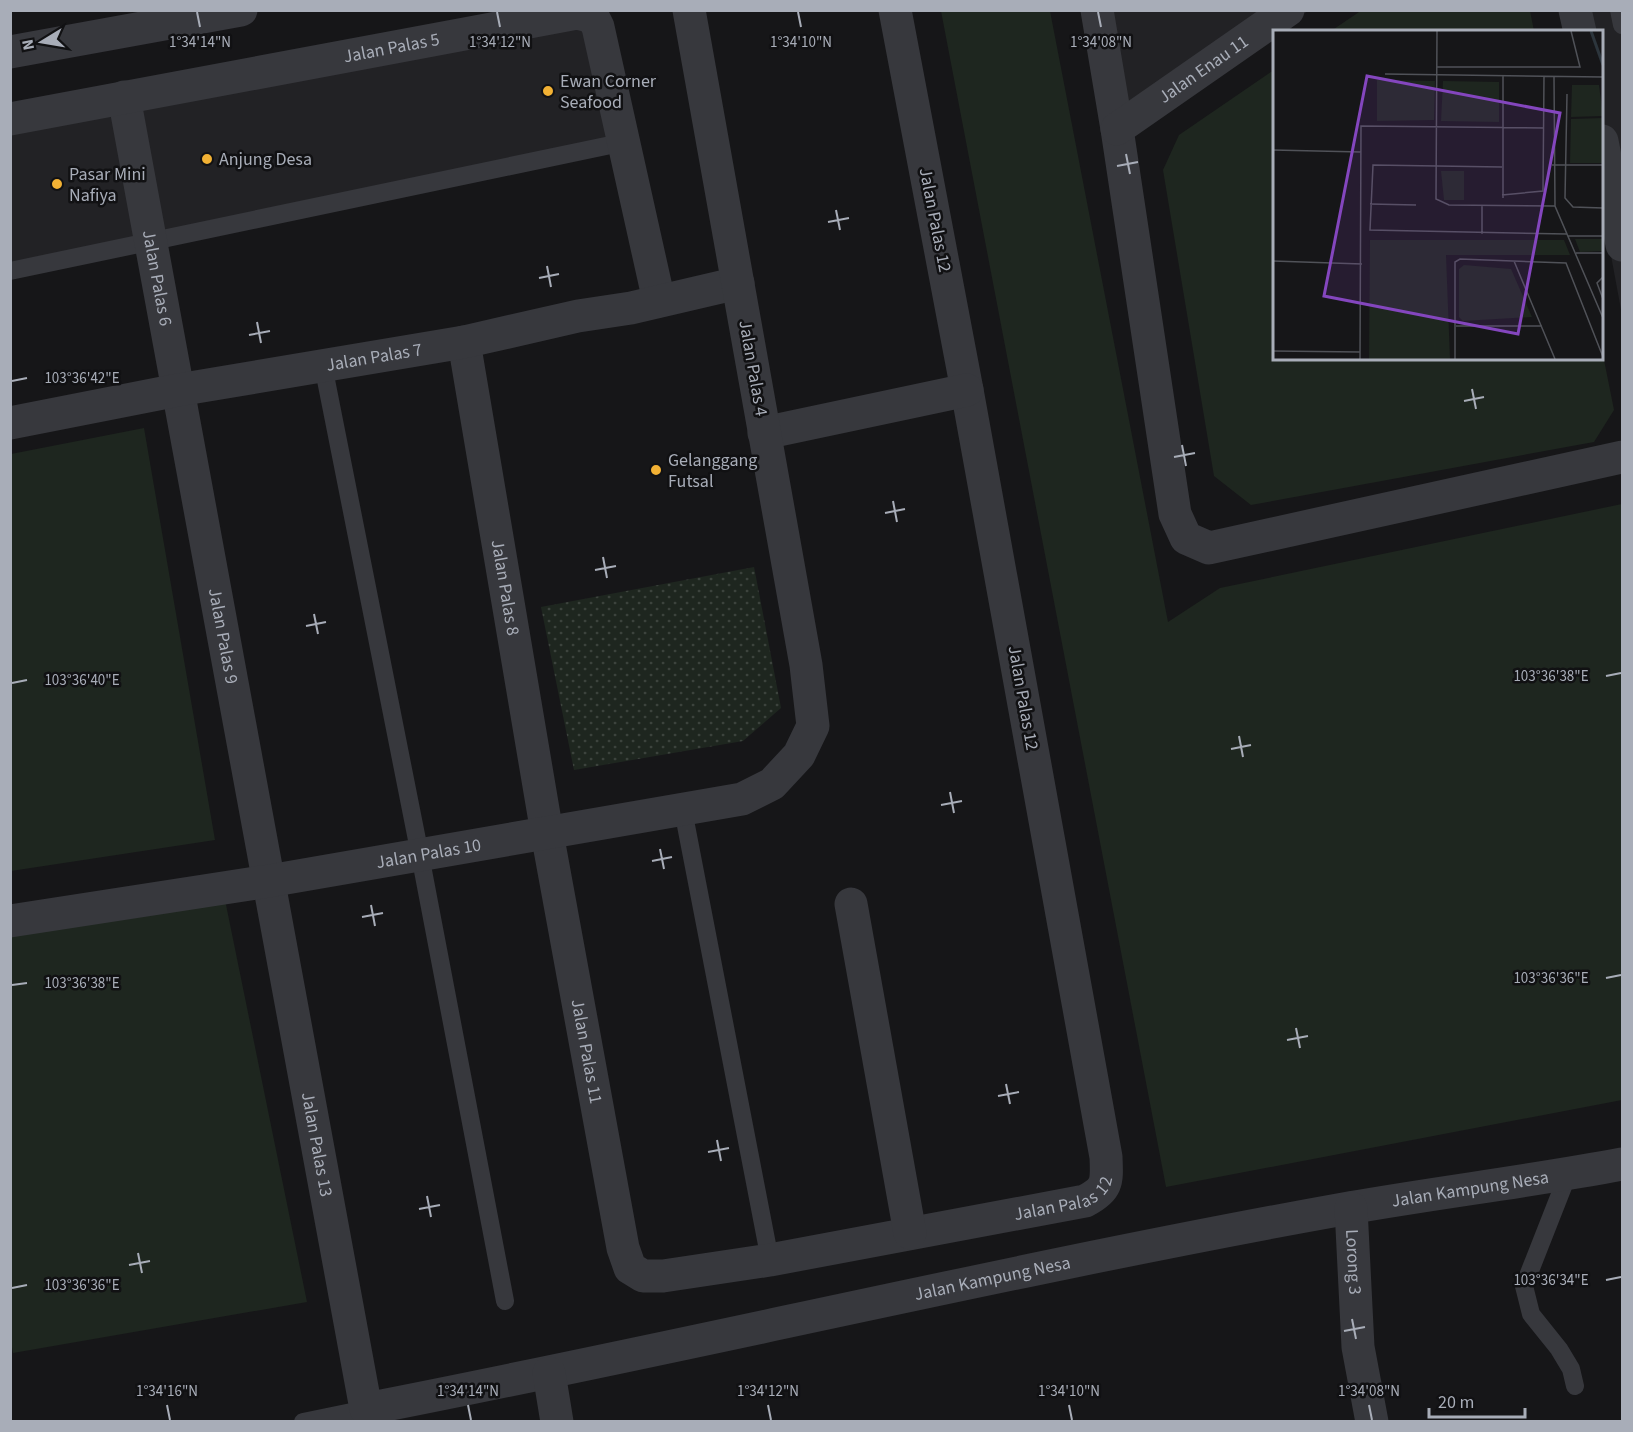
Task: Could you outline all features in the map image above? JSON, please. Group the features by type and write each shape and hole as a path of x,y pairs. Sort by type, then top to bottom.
{"street":[{"path":"10,52 241,10"},
{"name":"Jalan Palas 4","path":"689,10 806,665 813,726"},
{"name":"Jalan Palas 12","path":"630,1268 642,1276 663,1276 770,1260 1085,1201 1098,1194 1107,1182 1102,1134 967,390 895,10"},
{"path":"1097,10 1175,514 1186,538 1209,548 1623,457"},
{"name":"Jalan Enau 11","path":"1117,129 1288,10"},
{"path":"1575,10 1580,30"},
{"name":"Jalan Palas 5","path":"10,119 577,13 592,17 598,27 659,301"},
{"name":"Jalan Palas 6","path":"124,97 178,390"},
{"path":"1603,146 1623,245"},
{"name":"Jalan Palas 7","path":"10,423 178,390 464,342 738,283"},
{"name":"Jalan Palas 8","path":"464,342 547,833"},
{"name":"Jalan Palas 9","path":"178,390 269,881"},
{"path":"764,433 967,390"},
{"name":"Jalan Palas 10","path":"10,921 269,881 742,799 772,784 799,755 813,726"},
{"name":"Jalan Palas 11","path":"547,833 623,1248 630,1268"},
{"name":"Jalan Palas 13","path":"269,881 366,1409"},
{"path":"852,904 910,1233"},
{"name":"Jalan Kampung Nesa","path":"366,1409 549,1373 960,1284 1351,1208 1623,1164"},
{"name":"Lorong 3","path":"1351,1208 1358,1347 1372,1422"},
{"path":"549,1373 557,1422"}],"lane":[{"path":"1619,10 1623,25"},
{"path":"10,271 625,142"},
{"path":"323,365 505,1301"},
{"path":"683,810 770,1260"},
{"path":"1568,1174 1524,1286 1531,1314 1559,1349 1571,1369 1575,1386"},
{"path":"303,1422 366,1409"}],"shaded area":[{"path":"1362,10 1530,11 1534,30 1332,30"},
{"path":"601,11 634,133 11,264 11,107"},
{"path":"941,11 1050,11 1168,622 1220,588 1622,504 1622,1100 1166,1187"},
{"path":"1084,11 1308,11 1280,30 1273,30 1273,35 1109,146"},
{"path":"1563,11 1622,11 1622,315 1603,212 1603,30 1567,30"},
{"path":"1273,71 1273,360 1603,360 1603,355 1614,410 1594,442 1251,505 1214,476 1163,170 1179,135"},
{"path":"144,428 215,840 11,871 11,454"},
{"path":"754,567 781,708 743,741 574,770 541,607"},
{"path":"223,890 307,1302 13,1353 10,1336 10,928"}],"place":[{"name":"Ewan Corner Seafood","path":"548,91"},
{"name":"Anjung Desa","path":"207,159"},
{"name":"Pasar Mini Nafiya","path":"57,184"},
{"name":"Gelanggang Futsal","path":"656,470"}]}
